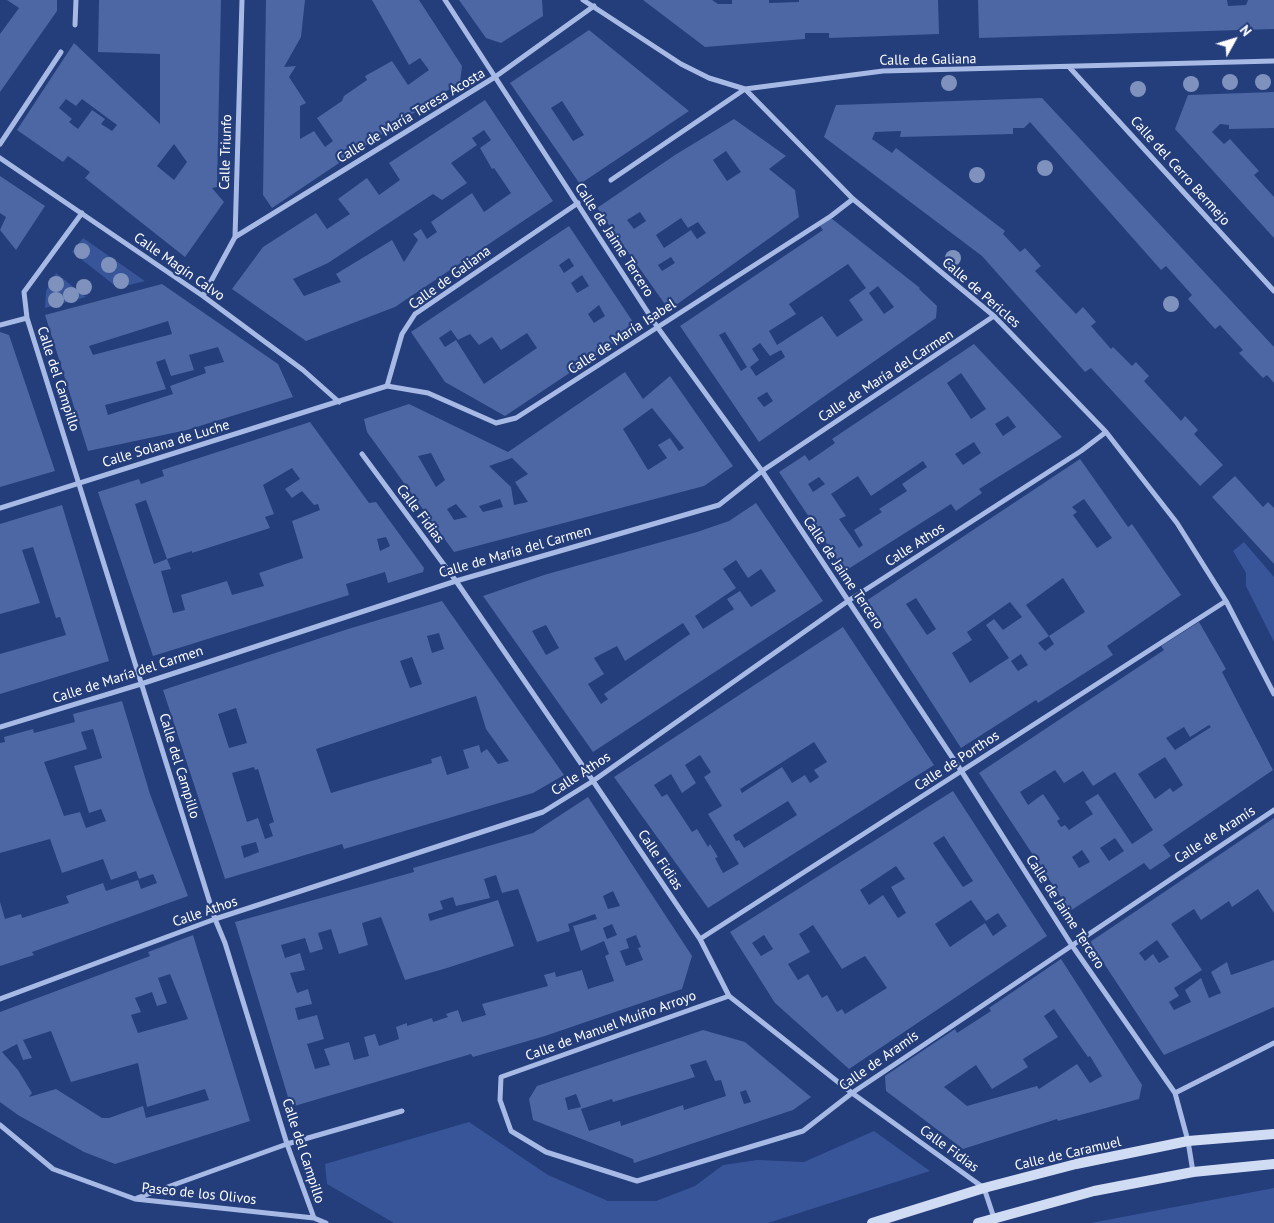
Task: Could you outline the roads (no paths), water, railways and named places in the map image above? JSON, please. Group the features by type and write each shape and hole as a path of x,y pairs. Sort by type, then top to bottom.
{"street":[{"path":"75,25 76,0"},
{"name":"Calle Triunfo","path":"203,296 235,237 242,0"},
{"name":"Calle de Jaime Tercero","path":"445,0 658,328 762,471 962,772 1071,944 1175,1093 1188,1141 1192,1172"},
{"name":"Calle de Pericles","path":"583,0 681,64 709,78 745,89 853,199 994,316 1106,432 1177,523 1226,601 1274,694"},
{"name":"Calle de María Teresa Acosta","path":"235,237 495,77 594,6"},
{"path":"0,144 61,52"},
{"name":"Calle de Galiana","path":"611,180 745,89 883,71 1070,68 1274,61"},
{"name":"Calle del Cerro Bermejo","path":"1070,68 1274,291"},
{"name":"Calle Magín Calvo","path":"0,158 203,296 303,370 339,402"},
{"name":"Calle de María Isabel","path":"387,386 428,393 496,423 516,418 832,216 853,199"},
{"name":"Calle de Galiana","path":"387,386 402,334 415,314 578,203"},
{"name":"Calle del Campillo","path":"82,213 24,292 27,318 80,482 215,919 228,952 287,1144 314,1218"},
{"name":"Calle de María del Carmen","path":"0,727 142,684 456,581 719,505 762,471 994,316"},
{"path":"0,325 27,318"},
{"path":"339,402 387,386"},
{"name":"Calle Solana de Luche","path":"0,508 339,402"},
{"name":"Calle Athos","path":"0,999 215,919 543,812 593,781 848,601 1080,451 1106,432"},
{"name":"Calle Fidias","path":"362,454 456,581 593,781 700,940 728,996 852,1092 984,1188 994,1218"},
{"name":"Calle de Porthos","path":"700,940 1226,601"},
{"name":"Calle de Aramís","path":"501,1077 500,1100 510,1131 546,1152 638,1180 803,1131 852,1092 1274,810"},
{"name":"Calle de Manuel Muíño Arroyo","path":"501,1077 728,996"},
{"path":"1175,1093 1274,1043"},
{"path":"135,1199 287,1144 402,1111"},
{"name":"Paseo de los Olivos","path":"0,1125 53,1169 135,1199 314,1218 326,1223"},
{"name":"Calle de Caramuel","path":"872,1223 984,1188 1076,1164 1188,1141 1274,1134"},
{"path":"978,1223 1094,1191 1192,1172 1274,1164"}]}
